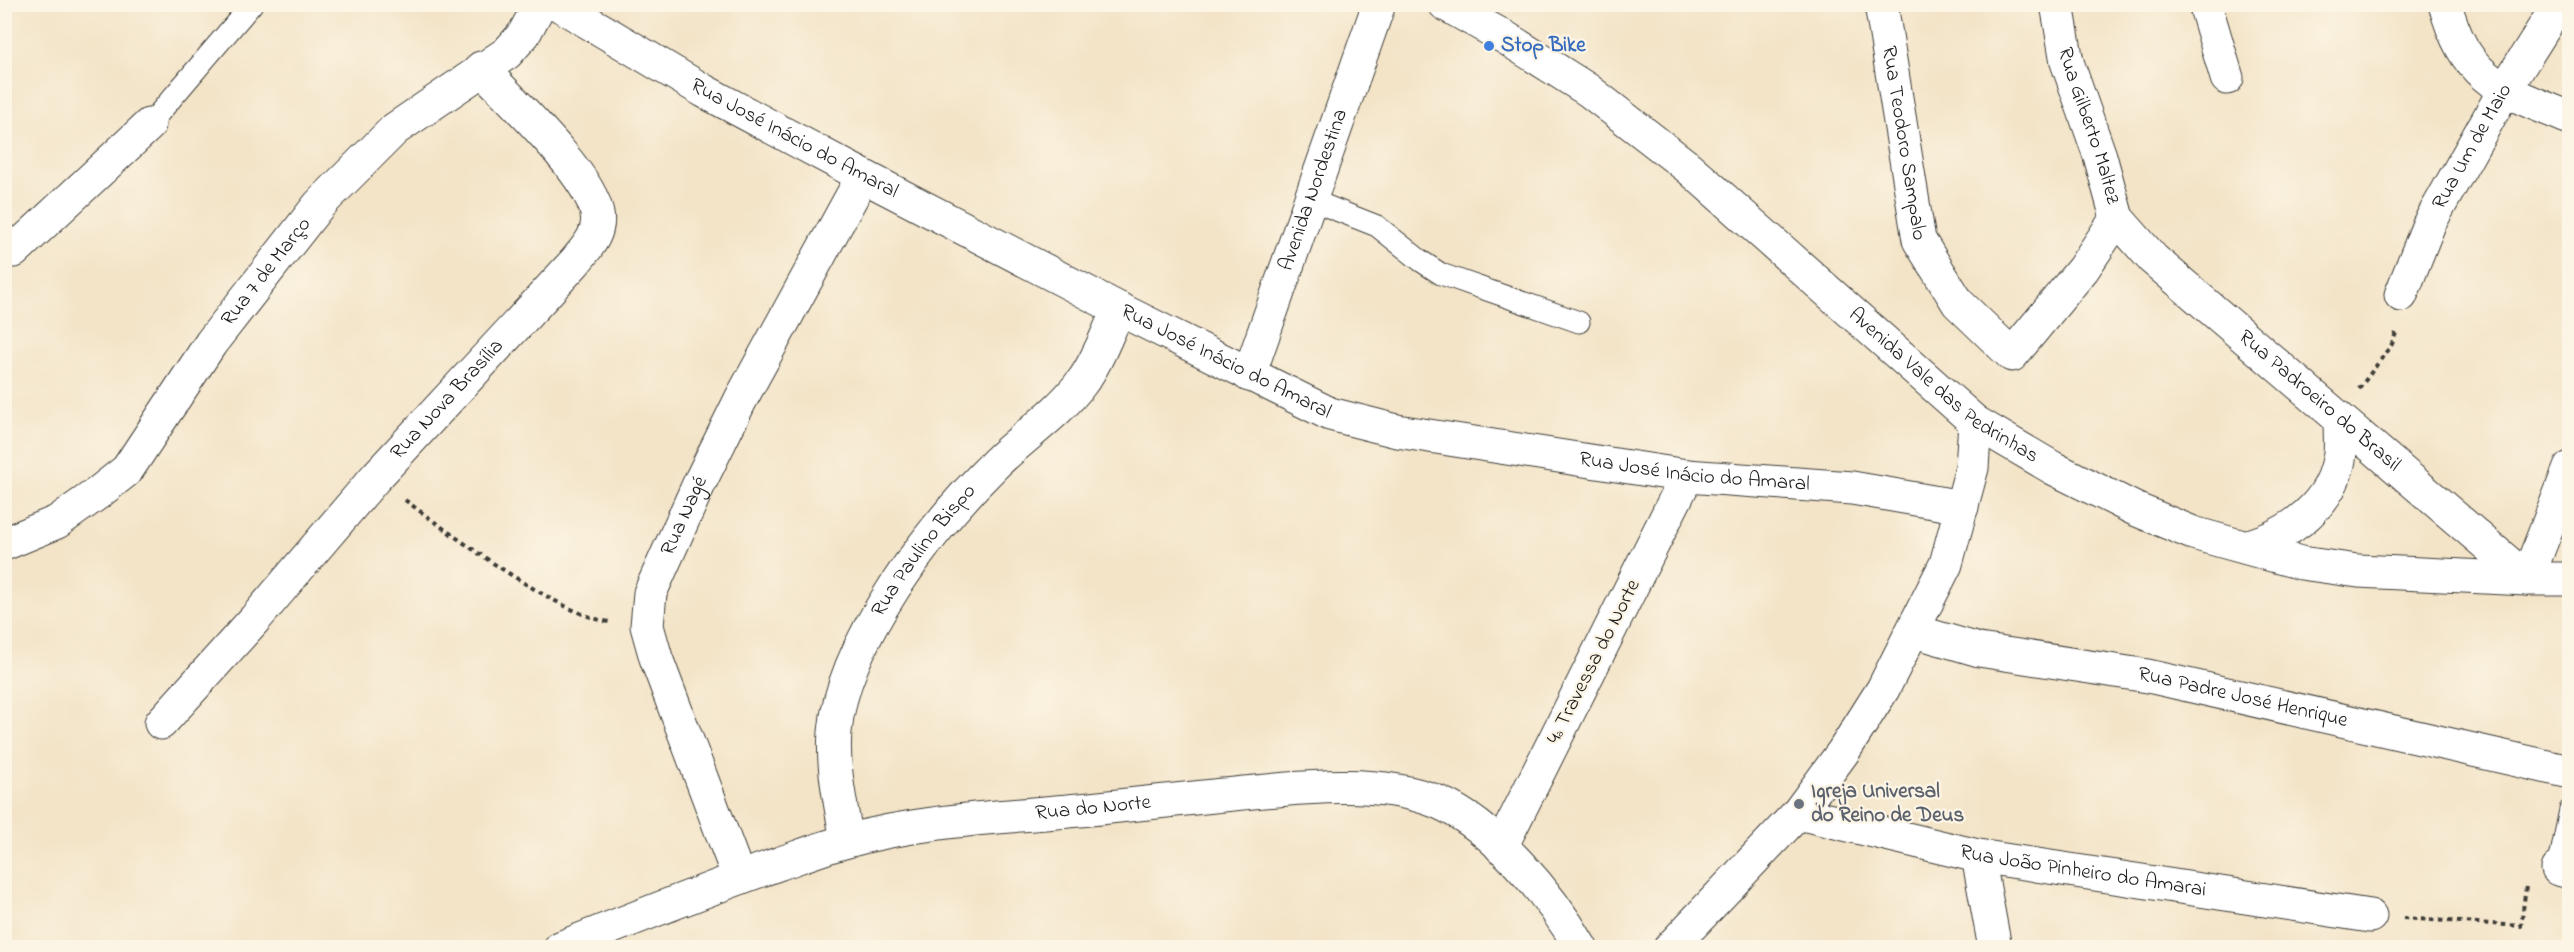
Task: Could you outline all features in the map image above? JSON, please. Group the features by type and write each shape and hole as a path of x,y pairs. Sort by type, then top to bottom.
{"street":[{"name":"Rua 7 de Março","path":"4,544 57,522 98,494 127,470 211,343 320,205 395,129 481,68 507,53 524,34 540,4"},
{"name":"Rua José Inácio do Amaral","path":"558,4 705,91 863,176 1119,309 1330,414 1397,431 1687,476 1852,488 1962,507"},
{"name":"Avenida Nordestina","path":"1249,375 1379,4"},
{"name":"Avenida Vale das Pedrinhas","path":"1444,4 1506,38 1588,90 1679,161 1976,422 2053,468 2135,509 2193,533 2301,563 2358,571 2570,579"},
{"name":"Rua Teodoro Sampalo","path":"1881,4 1919,240 1958,303 2012,355"},
{"name":"Rua Gilberto Maltez","path":"2012,355 2083,269 2117,218 2100,156 2067,62 2057,4"},
{"path":"2205,4 2227,78"},
{"path":"2445,4 2460,47 2480,74 2504,91 2570,118"},
{"name":"Rua Um de Maio","path":"2401,295 2428,224 2504,91 2559,4"},
{"name":"Rua Nova Brasília","path":"161,723 248,628 375,478 575,262 595,237 598,216 593,199 580,179 552,143 481,68"},
{"path":"4,240 14,251 149,125"},
{"name":"Rua Nagé","path":"739,878 656,658 647,626 650,593 699,484 741,399 863,176"},
{"name":"Rua Padroeiro do Brasil","path":"2117,218 2153,259 2528,579"},
{"name":"Rua Paulino Bispo","path":"847,841 836,773 835,731 844,689 864,641 912,561 938,528 996,464 1063,406 1085,379 1119,309"},
{"path":"2245,548 2279,536 2308,516 2329,488 2340,455 2340,420"},
{"path":"1670,948 1798,813 1843,752 1877,698 1914,632 1946,564 1971,468 1976,422"},
{"path":"2528,579 2570,468"},
{"name":"4ª Travessa do Norte","path":"1501,847 1687,476"},
{"name":"Rua Padre José Henrique","path":"1914,632 1979,650 2158,678 2570,772"},
{"name":"Rua do Norte","path":"560,948 739,878 847,841 926,825 1273,790 1360,787 1403,792 1439,803 1471,821 1501,847 1536,885 1570,928 1581,948"},
{"name":"Rua João Pinheiro do Amarai","path":"1798,813 1978,856 2370,916"},
{"path":"1978,856 1995,948"}],"lane":[{"path":"149,125 252,4"},
{"path":"1311,200 1377,226 1441,274 1579,322"},
{"path":"2564,871 2570,810"}],"path":[{"path":"2340,420 2350,400 2392,344 2398,324 2401,295"},
{"path":"375,478 436,524 571,609 606,622 647,626"},
{"path":"2370,916 2521,926 2529,865 2564,871"}],"place":[{"name":"Stop Bike","path":"1489,46"},
{"name":"Igreja Universal do Reino de Deus","path":"1799,804"}]}
